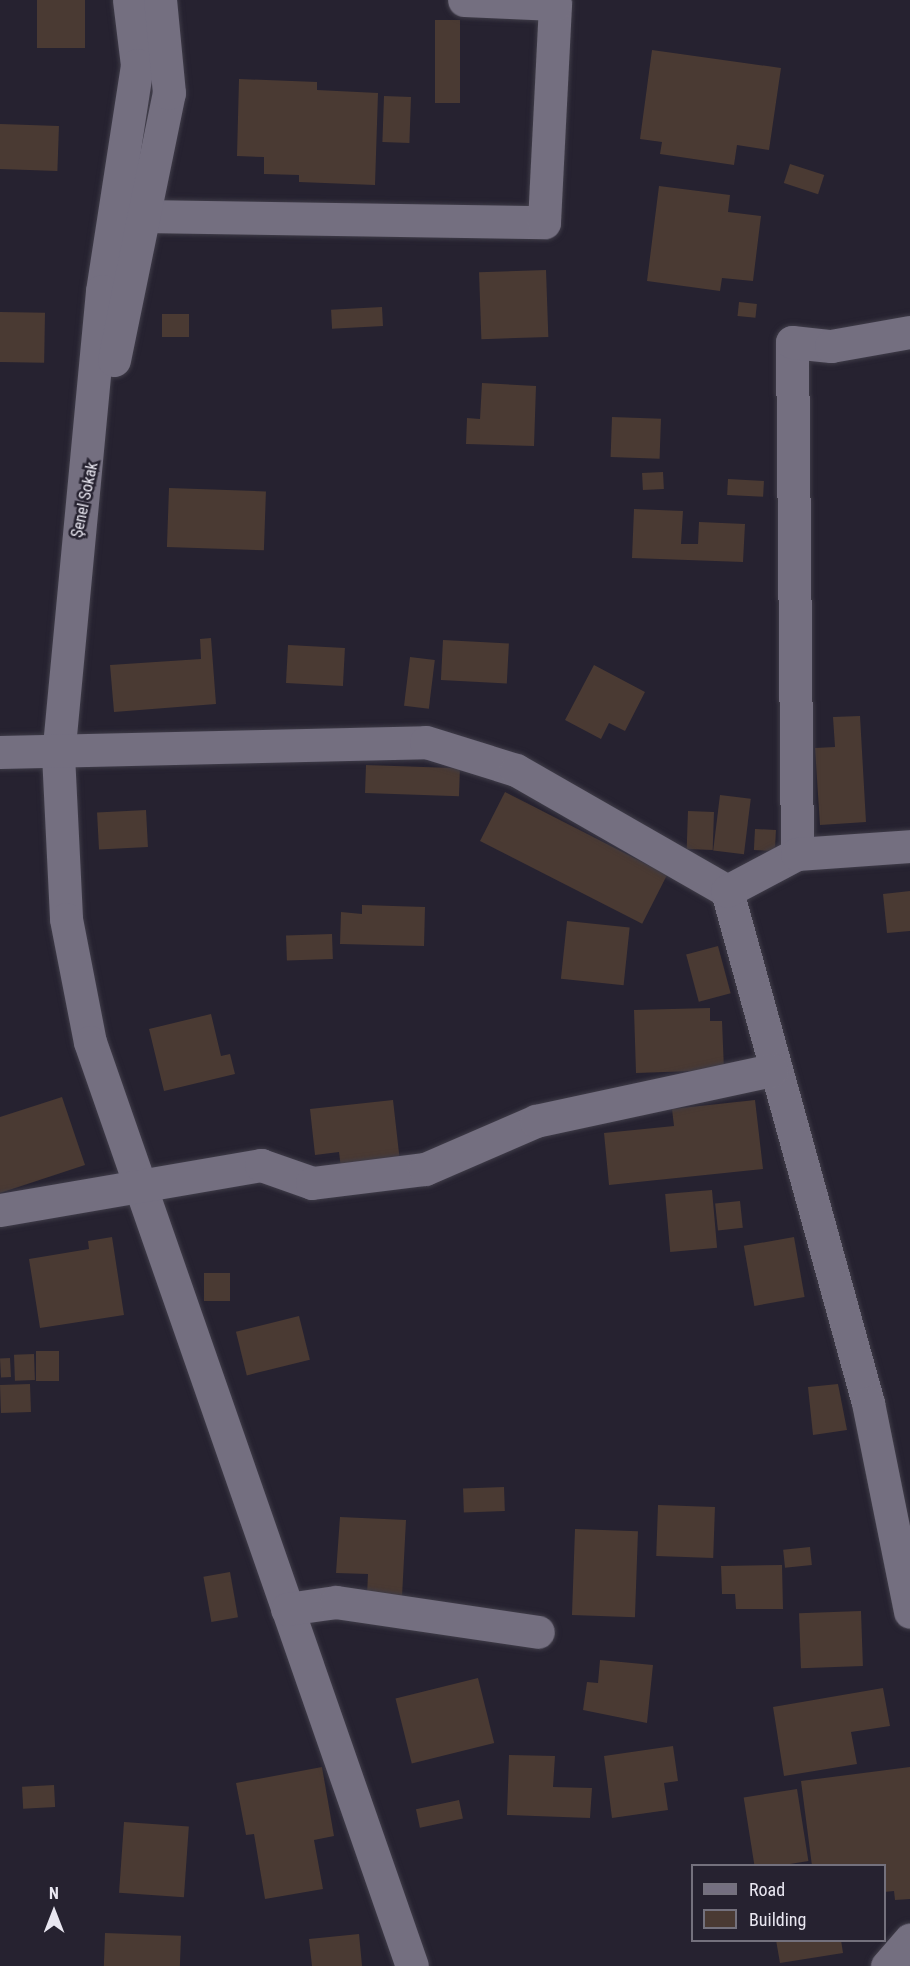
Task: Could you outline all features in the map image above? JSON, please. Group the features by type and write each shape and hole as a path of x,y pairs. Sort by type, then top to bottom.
{"street":[{"name":"Şenel Sokak","path":"74,556 102,291 137,65 129,0"},
{"name":"Şenel Sokak","path":"74,556 169,93 160,0"},
{"path":"143,216 544,222 555,4 464,0"},
{"path":"797,854 792,342 831,346 910,332"},
{"path":"74,556 58,754 68,930 90,1042 412,1966"},
{"path":"0,752 58,754 426,742 516,770 727,891 772,1070 868,1403 910,1612"},
{"path":"727,891 797,854 910,846"},
{"path":"0,1210 140,1190 261,1165 312,1183 425,1169 536,1121 772,1070"},
{"path":"287,1609 336,1602 538,1632"},
{"path":"887,1966 910,1940"}],"building":[{"path":"37,0 85,0 85,48 37,48"},
{"path":"435,20 460,20 460,103 435,103"},
{"path":"652,50 781,68 769,150 737,145 734,165 660,154 662,142 640,139"},
{"path":"239,79 317,82 317,90 378,93 375,185 299,182 299,175 264,174 264,157 237,156"},
{"path":"384,96 411,97 409,143 382,142"},
{"path":"0,124 59,126 57,171 0,169"},
{"path":"790,164 824,175 818,194 784,183"},
{"path":"659,186 730,195 728,212 761,216 753,281 722,278 720,291 647,281"},
{"path":"546,270 548,337 481,339 479,272"},
{"path":"739,302 757,304 755,318 738,316"},
{"path":"382,307 383,326 332,329 331,310"},
{"path":"0,312 45,313 44,363 0,362"},
{"path":"162,314 189,314 189,337 162,337"},
{"path":"482,383 536,386 534,446 466,444 467,418 480,419"},
{"path":"612,417 661,419 660,459 611,457"},
{"path":"663,472 664,489 643,490 642,473"},
{"path":"728,479 764,481 763,497 727,495"},
{"path":"169,488 266,491 264,550 167,547"},
{"path":"634,509 683,511 681,544 698,544 699,522 745,524 743,562 632,558"},
{"path":"211,638 216,704 114,712 110,665 201,659 200,639"},
{"path":"443,640 509,643 507,683 441,680"},
{"path":"288,645 345,648 343,686 286,683"},
{"path":"410,657 435,660 429,709 404,706"},
{"path":"594,665 645,692 625,731 609,723 601,739 565,720"},
{"path":"860,716 866,822 820,825 815,748 835,747 833,717"},
{"path":"366,765 460,768 459,796 365,793"},
{"path":"505,792 667,875 642,924 480,841"},
{"path":"720,795 751,799 744,854 713,851"},
{"path":"146,810 148,847 99,850 97,813"},
{"path":"688,811 714,812 713,850 687,849"},
{"path":"755,829 776,830 775,851 754,850"},
{"path":"910,891 910,931 887,933 883,894"},
{"path":"362,905 425,907 424,946 340,944 341,912 362,914"},
{"path":"567,921 630,928 624,985 561,979"},
{"path":"332,934 333,959 287,961 286,936"},
{"path":"718,946 731,993 699,1002 686,955"},
{"path":"710,1008 710,1021 722,1021 724,1070 636,1073 634,1010"},
{"path":"211,1014 221,1056 230,1054 235,1074 164,1091 149,1029"},
{"path":"62,1097 85,1165 0,1193 0,1117"},
{"path":"393,1100 400,1162 341,1168 339,1152 315,1155 310,1109"},
{"path":"755,1100 763,1169 609,1185 604,1133 674,1126 672,1109"},
{"path":"712,1190 717,1248 670,1252 665,1194"},
{"path":"740,1201 743,1228 718,1230 715,1204"},
{"path":"112,1237 124,1315 40,1328 29,1259 89,1249 88,1241"},
{"path":"794,1237 805,1297 754,1306 744,1246"},
{"path":"204,1273 230,1273 230,1301 204,1301"},
{"path":"299,1316 310,1360 247,1375 236,1332"},
{"path":"36,1351 59,1351 59,1381 36,1381"},
{"path":"34,1354 35,1380 15,1381 14,1355"},
{"path":"10,1358 11,1377 1,1377 0,1359"},
{"path":"30,1384 31,1412 1,1413 0,1385"},
{"path":"838,1384 847,1430 813,1435 808,1387"},
{"path":"504,1487 505,1511 464,1512 463,1488"},
{"path":"658,1505 715,1507 713,1558 656,1556"},
{"path":"340,1517 406,1520 402,1597 367,1595 368,1574 336,1573"},
{"path":"575,1529 638,1531 635,1617 572,1615"},
{"path":"810,1547 812,1565 785,1568 783,1550"},
{"path":"782,1565 783,1609 736,1609 735,1594 722,1594 721,1566"},
{"path":"230,1572 238,1617 211,1622 203,1577"},
{"path":"861,1611 863,1666 801,1668 799,1613"},
{"path":"600,1660 653,1665 647,1723 583,1710 587,1682 598,1683"},
{"path":"478,1678 494,1743 412,1764 396,1699"},
{"path":"883,1688 890,1726 851,1732 857,1764 784,1776 773,1707"},
{"path":"673,1746 678,1781 664,1783 668,1810 612,1818 604,1756"},
{"path":"509,1755 555,1756 553,1787 592,1788 590,1818 507,1815"},
{"path":"322,1767 334,1836 314,1840 323,1889 265,1899 254,1834 246,1835 236,1783"},
{"path":"910,1767 910,1899 895,1900 894,1891 886,1892 886,1864 812,1864 801,1781"},
{"path":"54,1785 55,1807 23,1809 22,1787"},
{"path":"797,1789 808,1861 790,1864 754,1864 744,1797"},
{"path":"459,1800 463,1819 420,1828 416,1809"},
{"path":"124,1822 189,1827 184,1897 119,1893"},
{"path":"105,1933 181,1936 180,1966 104,1966"},
{"path":"359,1934 362,1966 312,1966 309,1939"},
{"path":"776,1942 841,1942 843,1953 780,1963"}]}
